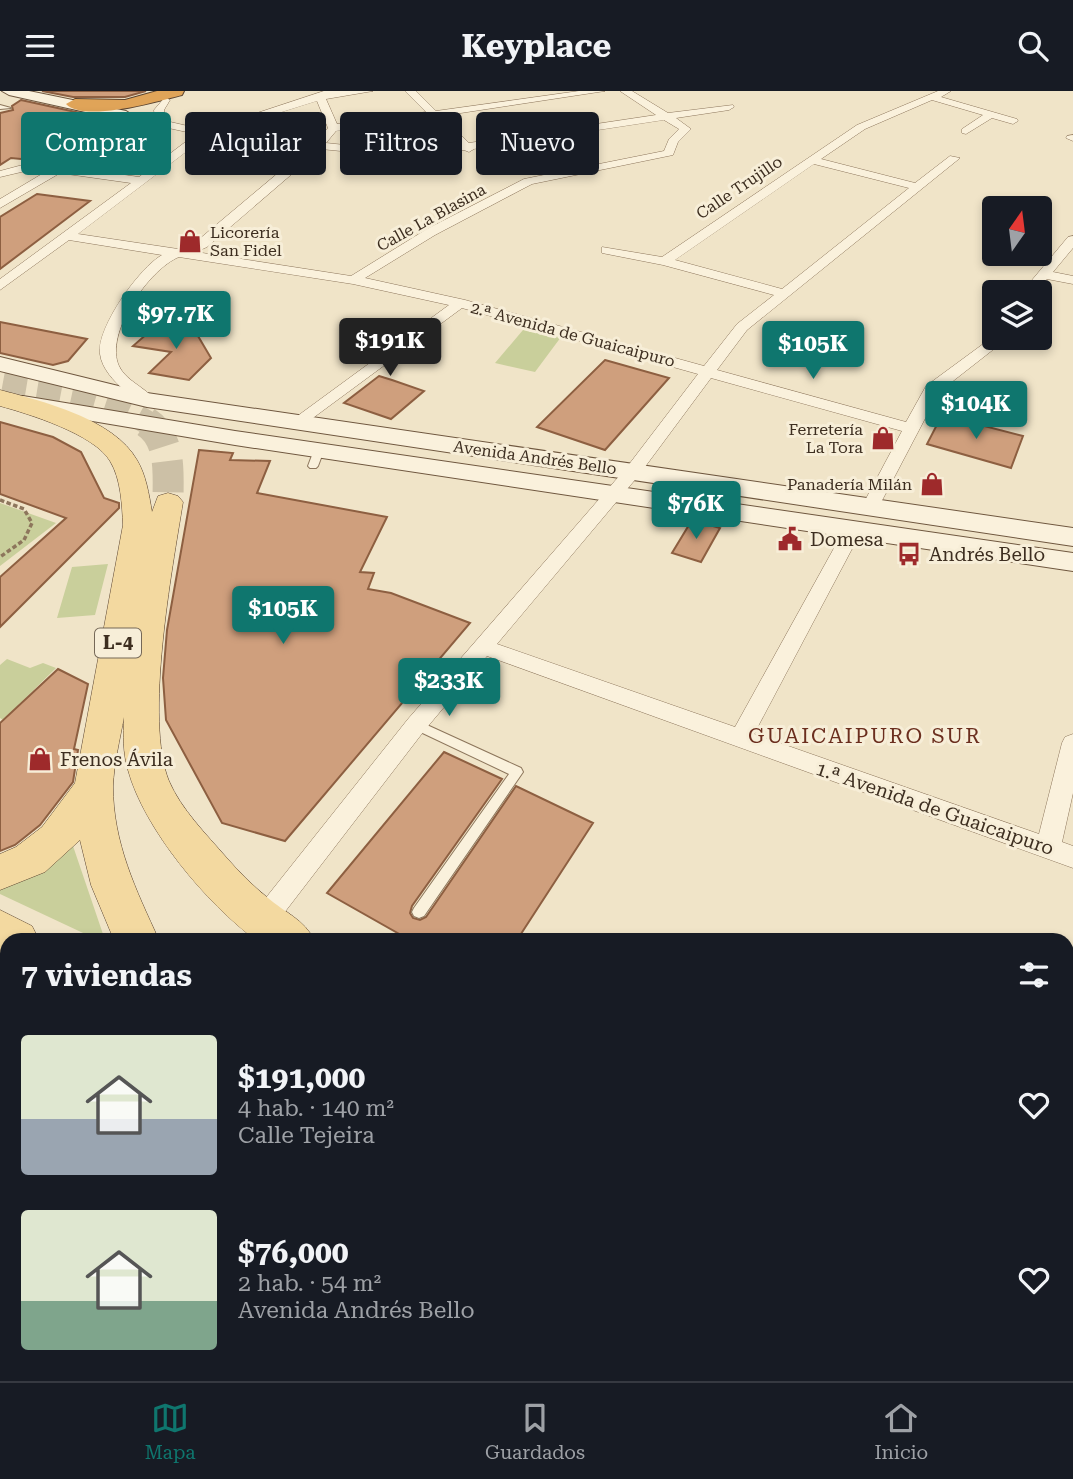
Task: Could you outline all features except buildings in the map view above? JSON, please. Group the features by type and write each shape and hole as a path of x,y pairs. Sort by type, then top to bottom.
{"highway":[{"path":"75,104 126,105 192,91"},
{"path":"134,112 170,95"}],"main road":[{"name":"L-4","path":"5,386 87,431 120,454 137,500 138,525 94,785 95,819 101,845 124,920 132,933"},
{"name":"L-4","path":"168,502 150,608 145,661 141,727 147,773 177,827 220,880 277,931"},
{"path":"0,872 28,859 69,827 94,785"}],"street":[{"path":"4,102 11,91 109,112"},
{"path":"272,112 332,91"},
{"path":"320,97 368,91"},
{"path":"410,91 430,112"},
{"path":"447,112 600,91"},
{"name":"Calle La Blasina","path":"353,280 431,232 528,181 669,153 673,141 686,130 625,91"},
{"name":"Calle Trujillo","path":"664,261 860,127 946,91"},
{"path":"159,112 170,95"},
{"path":"320,97 333,128"},
{"path":"931,97 1013,121"},
{"path":"326,147 411,155 469,149 729,107"},
{"path":"967,131 990,115"},
{"path":"326,136 333,128 340,127"},
{"path":"462,142 469,149"},
{"path":"0,286 185,148"},
{"path":"277,931 416,725 633,471 706,370 742,327 954,158"},
{"path":"810,160 917,187"},
{"path":"0,174 21,169"},
{"path":"0,204 49,175"},
{"path":"100,175 142,181"},
{"path":"147,400 121,379 110,365 109,337 121,311 162,260 171,255 187,253 202,244 283,175"},
{"name":"2.ª Avenida de Guaicaipuro","path":"66,236 353,280 460,303 909,428"},
{"path":"1039,280 1073,240"},
{"path":"607,250 664,261 782,293"},
{"path":"1044,274 1073,280"},
{"path":"298,424 460,303"},
{"path":"870,508 909,428 932,389 986,350"},
{"name":"Avenida Andrés Bello","path":"5,386 147,400 1073,537"},
{"name":"Avenida Andrés Bello","path":"5,386 316,458 612,493 1073,562"},
{"path":"740,740 853,530"},
{"name":"1.ª Avenida de Guaicaipuro","path":"481,646 1073,857"},
{"path":"1048,848 1073,743"}],"lane":[{"path":"0,107 4,102"},
{"path":"416,725 517,772 419,912"}],"path":[{"path":"0,500 24,509 32,523 24,540 0,557"}],"green space":[{"path":"523,330 561,337 535,372 495,363"},
{"path":"0,503 56,523 0,566"},
{"path":"108,564 95,615 57,618 72,567"},
{"path":"7,659 30,668 43,663 56,668 3,720 0,718 0,665"},
{"path":"73,846 103,933 83,933 0,894 0,889 30,876"}],"tunnel":[{"path":"3,382 96,400 148,423"},
{"path":"146,422 154,429 164,447 168,469 168,502"}],"place":[{"name":"Licorería San Fidel","path":"190,241"},
{"name":"Ferretería La Tora","path":"883,438"},
{"name":"Panadería Milán","path":"932,484"},
{"name":"Domesa","path":"790,539"},
{"name":"Andrés Bello","path":"909,554"},
{"name":"Frenos Ávila","path":"40,759"}],"district":[{"name":"GUAICAIPURO SUR","path":"865,736"}]}
